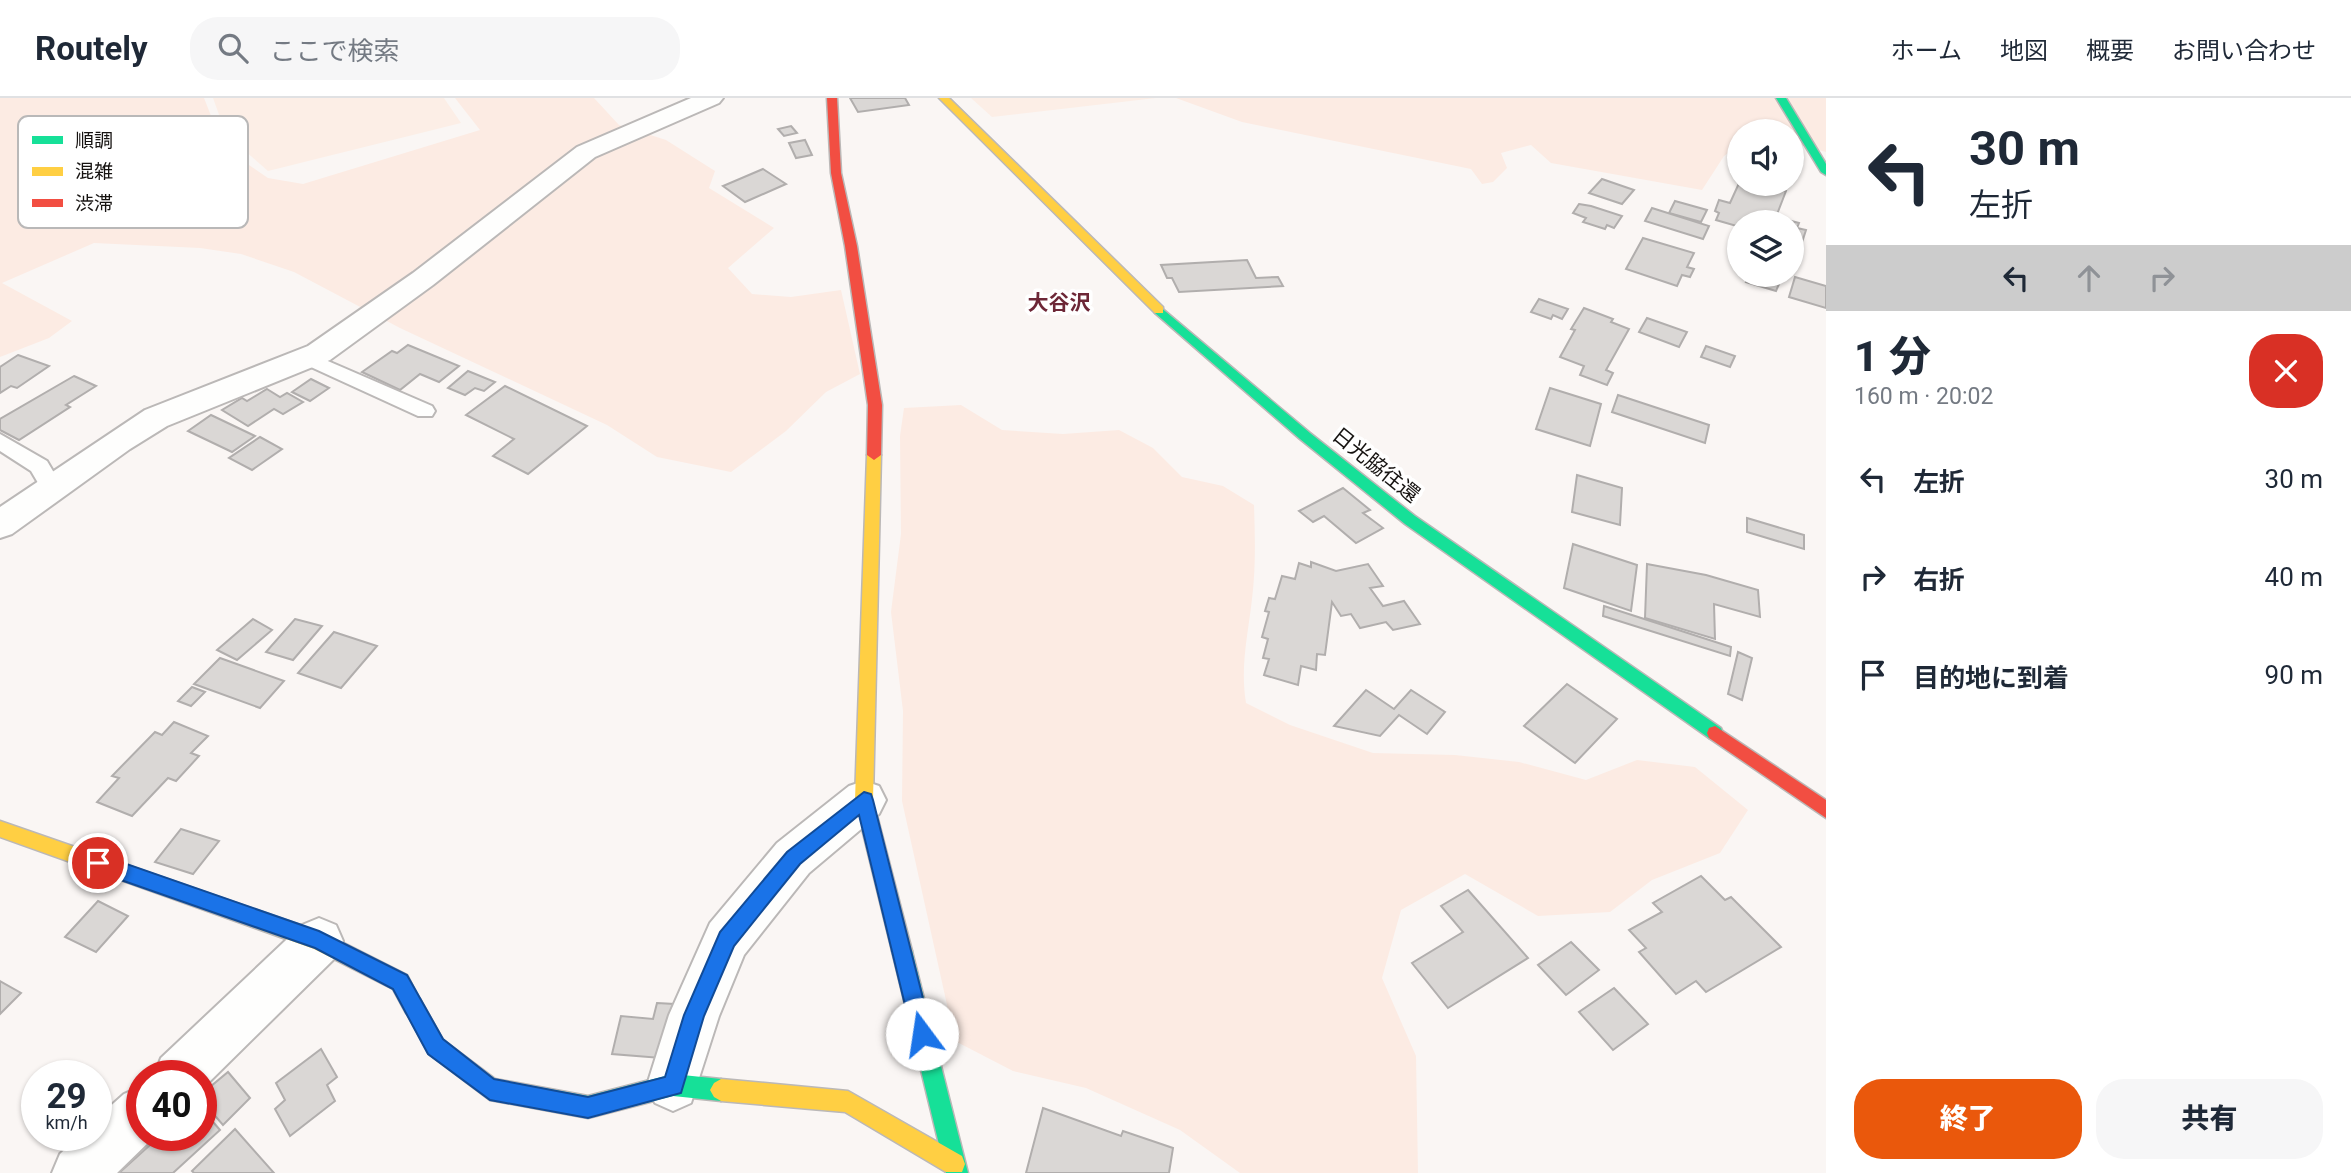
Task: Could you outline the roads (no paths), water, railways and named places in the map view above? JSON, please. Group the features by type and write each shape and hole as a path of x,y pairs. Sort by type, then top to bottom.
{"main road":[{"path":"832,98 836,173 851,246 874,405 864,800 955,1168"},
{"name":"日光脇往還","path":"944,98 1156,307 1305,436 1410,520 1826,810"},
{"path":"1781,98 1826,172"},
{"path":"0,829 319,940 400,982 436,1047 490,1089 588,1107 673,1085 848,1102 955,1168"}],"street":[{"path":"0,525 156,418 307,358 352,331 586,152 711,98"},
{"path":"673,1085 694,1015 727,939 793,858 864,800"},
{"path":"195,1060 319,940"},
{"path":"79,1173 126,1127"}],"lane":[{"path":"307,358 425,411"},
{"path":"0,440 38,466 52,488"}],"district":[{"name":"大谷沢","path":"1059,303"}]}
